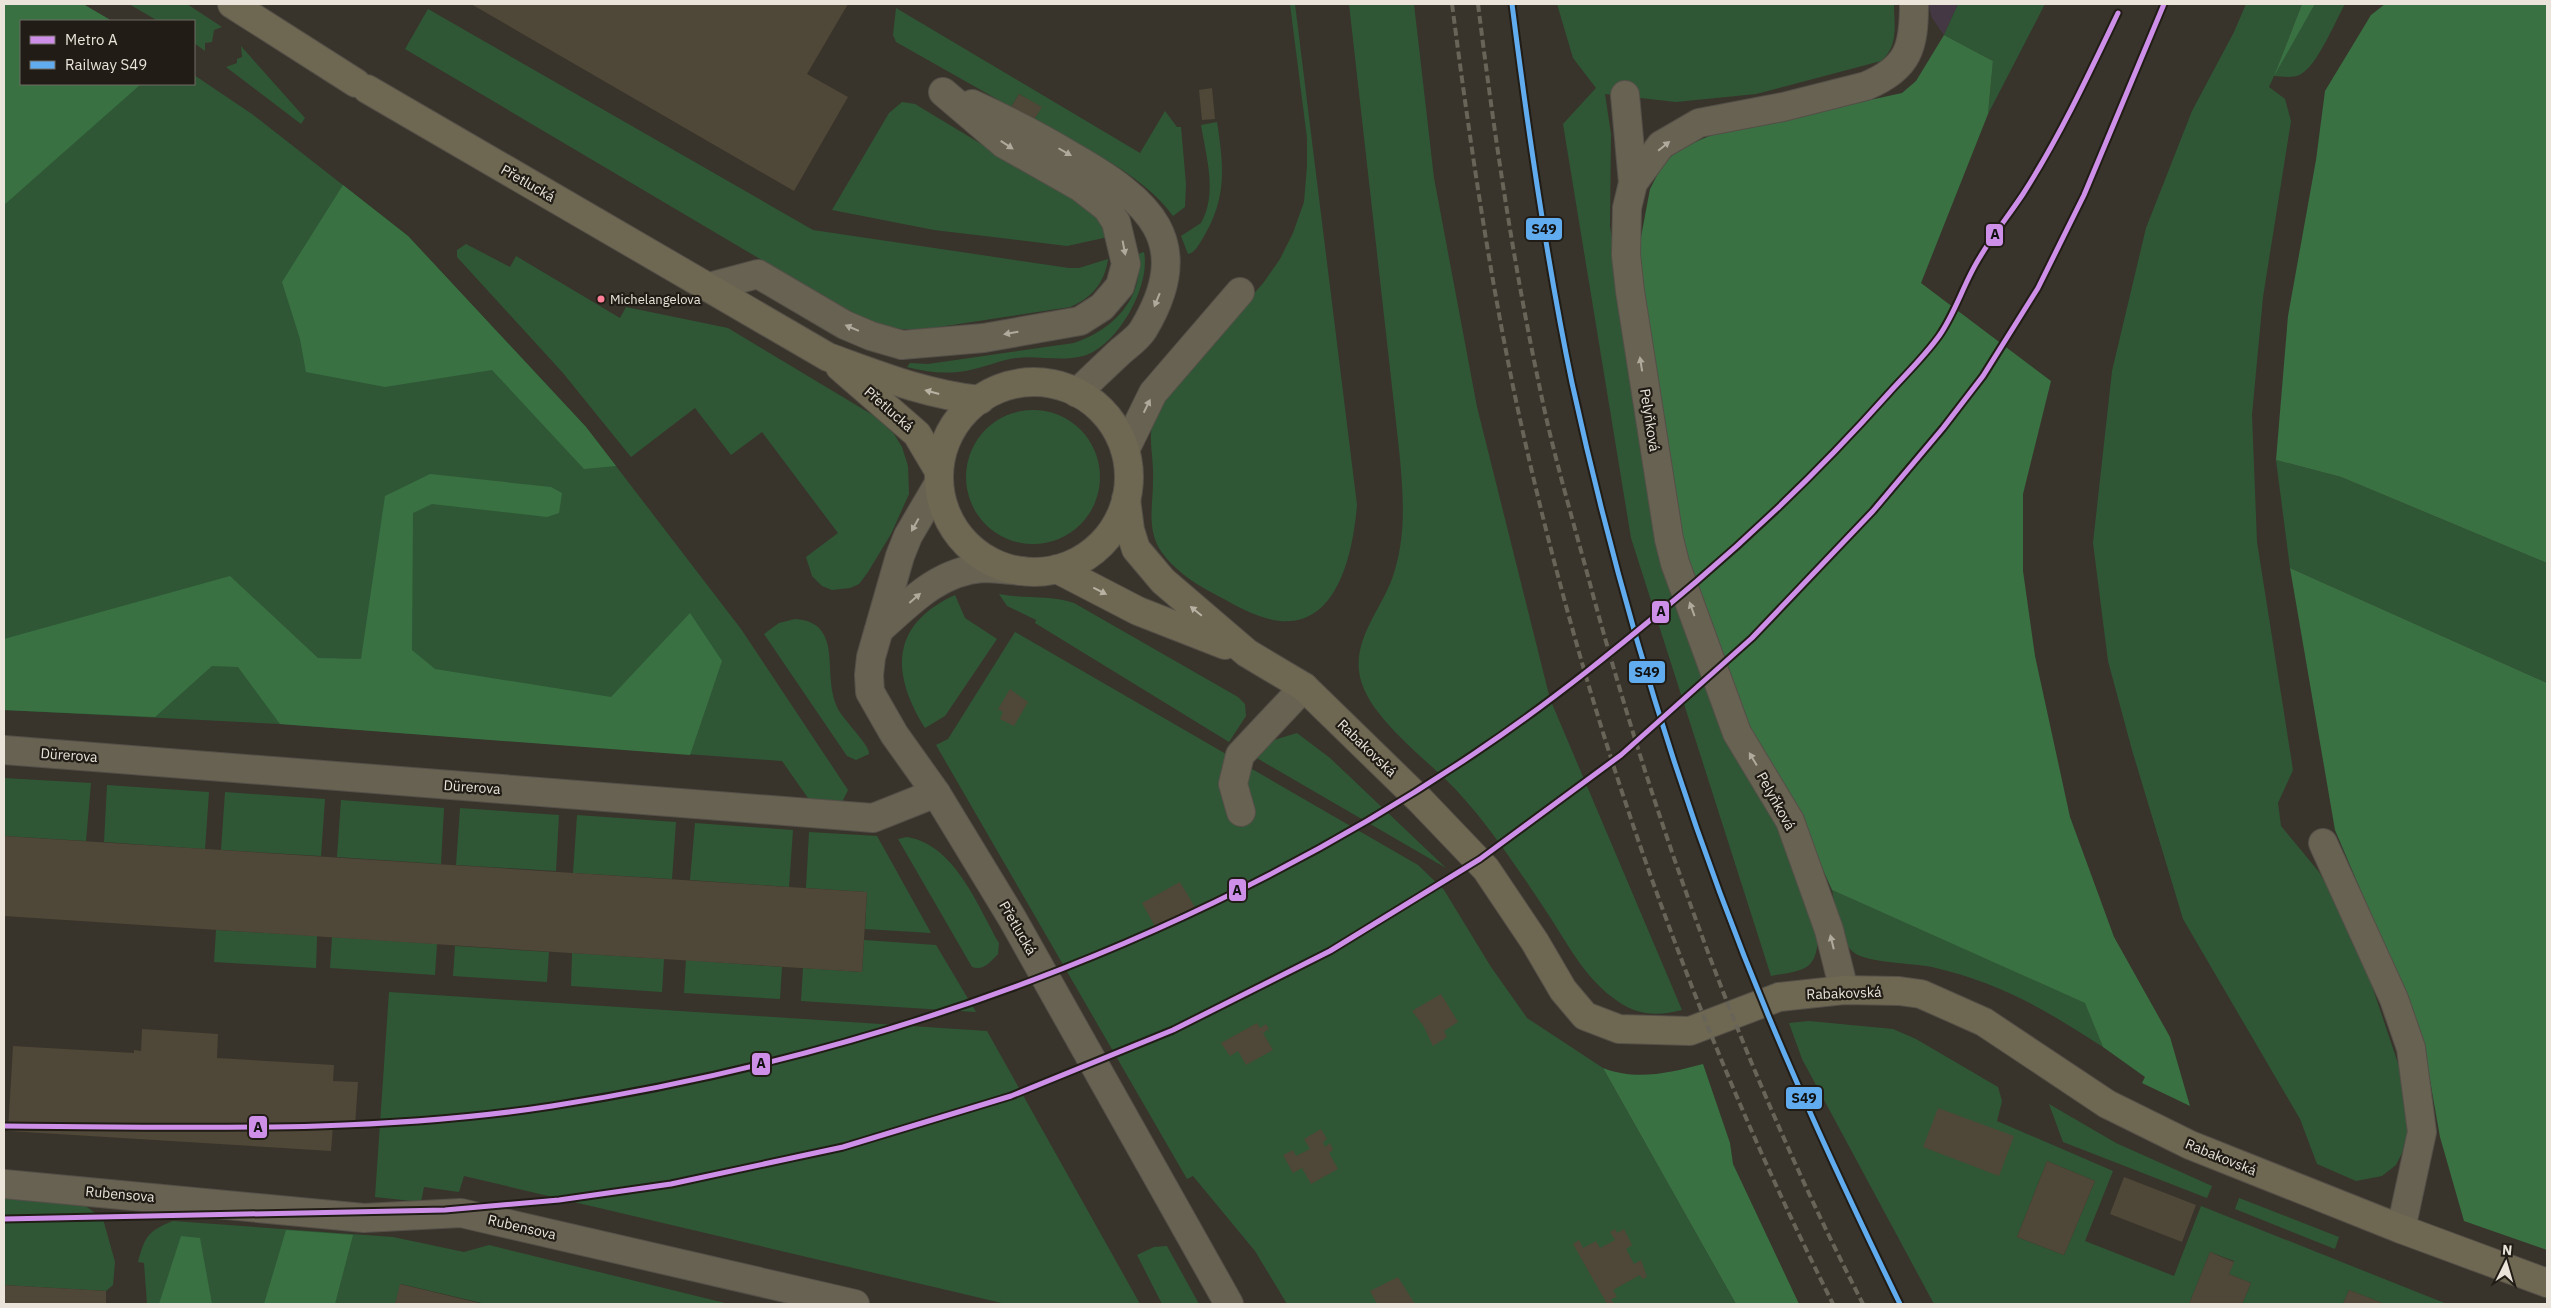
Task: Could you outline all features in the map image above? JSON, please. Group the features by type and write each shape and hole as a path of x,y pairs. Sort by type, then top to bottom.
{"main road":[{"name":"Přetlucká","path":"232,4 362,86 828,356 900,383 954,397 980,400"},
{"name":"Přetlucká","path":"828,356 917,434 939,477 946,513 963,540 991,561 1022,571 1057,569 1080,560 1102,543 1122,515 1126,499 1128,468 1125,450 1109,420 1089,400 1077,393 1051,384 1022,383 1007,386 980,400 963,414 951,432 941,458 939,477"},
{"name":"Rabakovská","path":"1126,499 1130,530 1136,550 1187,604 1247,653 1304,687 1420,800 1486,869 1535,942 1563,990 1585,1016 1619,1029 1690,1031 1779,997 1844,990 1899,991 1930,998 1984,1022 2107,1104 2190,1145 2401,1229 2547,1283"},
{"name":"Rabakovská","path":"1057,569 1138,610 1247,653"}],"street":[{"name":"Pelyňková","path":"1844,990 1829,930 1790,821 1738,732 1675,563 1630,291 1626,228 1627,208 1632,183 1662,145 1699,123 1783,107 1866,86 1879,80 1899,65 1909,49 1914,35 1914,4"},
{"path":"709,288 758,274 845,326 902,345 984,338 1080,321 1102,306 1120,286 1126,264 1116,222 1107,208 1080,187 1004,144 943,92 1015,124 1125,188 1144,206 1160,231 1166,264 1159,296 1142,332 1077,393"},
{"path":"1625,95 1632,183"},
{"path":"1125,450 1153,393 1240,292"},
{"name":"Přetlucká","path":"939,477 906,543 869,668 870,692 889,726 936,793 1012,918 1229,1304"},
{"name":"Přetlucká","path":"879,630 921,592 956,573 985,568 1022,571"},
{"path":"1241,812 1233,784 1240,755 1304,687"},
{"name":"Dürerova","path":"4,750 873,818 936,793"},
{"path":"2323,843 2394,999 2411,1048 2422,1132 2401,1229"},
{"name":"Rubensova","path":"4,1184 364,1218 461,1213 856,1304"}],"shaded area":[{"path":"1928,4 1958,4 1944,35 1932,18"}],"green space":[{"path":"4,4 83,4 110,20 20,20 20,85 195,85 195,76 252,114 408,236 586,427 741,629 848,790 841,804 808,798 782,761 280,724 4,710"},
{"path":"4,4 83,4 110,20 20,20 20,85 140,85 4,205"},
{"path":"129,4 187,4 222,27 214,30 212,42 205,43 205,51 195,44 195,20 156,20"},
{"path":"1290,4 1295,4 1357,505 1351,545 1337,586 1326,603 1311,615 1292,621 1269,619 1240,608 1188,578 1165,556 1155,540 1153,532 1151,443 1152,426 1158,404 1264,282 1280,259 1293,233 1304,202 1307,138"},
{"path":"1349,4 1414,4 1434,178 1477,407 1550,699 1682,1010 1654,1014 1637,1011 1620,1003 1602,989 1584,969 1494,836 1446,779 1385,721 1372,704 1364,688 1359,671 1361,645 1394,573 1401,542 1403,496"},
{"path":"1557,4 1894,4 1895,27 1893,42 1891,49 1881,61 1756,94 1676,102 1605,94 1611,134 1610,226 1657,540 1782,826 1818,936 1817,948 1811,963 1805,968 1791,972 1771,976 1631,538 1563,124 1596,88 1573,58"},
{"path":"1958,4 2045,4 1988,114 1993,61 1944,35"},
{"path":"2246,4 2302,4 2276,71 2315,4 2345,4 2320,53 2307,69 2295,76 2274,76 2269,87 2285,99 2291,121 2263,297 2252,415 2257,542 2293,770 2278,803 2281,826 2319,872 2347,921 2370,980 2409,1096 2409,1126 2402,1153 2396,1165 2382,1176 2356,1181 2317,1164 2300,1119 2183,919 2132,750 2108,661 2093,543 2112,371 2146,228 2192,111 2234,32"},
{"path":"2302,4 2315,4 2274,76"},
{"path":"2385,4 2547,4 2547,563 2341,477 2276,460 2288,316 2316,160 2325,91 2371,15"},
{"path":"896,8 1140,153 1165,111 1177,127 1181,127 1186,184 1185,207 1173,216 1160,200 1127,173 1034,120 1041,107 1019,94 1011,107 896,42 893,35"},
{"path":"428,9 813,230 1069,268 1079,268 1108,259 1104,275 1091,294 1070,307 919,330 887,328 853,314 405,49"},
{"path":"1944,35 1993,61 1988,114 1921,283 2051,381 2023,494 2023,571 2035,656 2070,817 2114,937 2170,1037 2190,1106 2142,1083 2145,1077 2103,1047 2085,1003 1832,890 1795,807 1750,729 1682,549 1638,288 1641,237 1650,189 1662,166 1677,150 1714,134 1902,93 1916,81"},
{"path":"241,46 305,118 301,124 226,67 237,63 237,59 242,57"},
{"path":"902,102 915,104 1084,206 1102,223 1108,237 1067,246 934,230 832,210 889,113"},
{"path":"1217,122 1222,168 1220,196 1211,223 1203,238 1195,250 1188,254 1181,236 1201,223 1209,200 1208,162 1201,125"},
{"path":"343,185 408,236 586,427 616,466 584,469 492,370 385,387 306,372 300,339 282,282"},
{"path":"466,244 510,267 516,256 620,318 626,307 728,328 876,417 894,434 902,447 908,466 909,494 891,534 859,584 850,588 832,590 822,586 812,576 806,557 838,533 762,432 731,455 695,408 631,457 563,373 457,257 457,250"},
{"path":"1144,252 1145,266 1137,297 1119,328 1108,341 1096,350 1074,358 1015,358 966,371 949,373 924,371 907,367 910,363 928,364 1074,343 1088,337 1113,321 1131,298 1139,270 1138,254"},
{"path":"1033,410 1059,415 1081,429 1095,451 1100,477 1095,503 1081,525 1059,539 1033,544 1007,539 985,525 971,503 966,477 971,451 985,429 1007,415"},
{"path":"2276,460 2341,477 2547,563 2547,683 2290,568"},
{"path":"430,474 551,487 562,493 559,513 547,517 432,504 413,513 412,650 435,669 611,697 690,613 722,661 690,755 280,724 238,667 212,666 155,717 4,710 4,639 230,576 318,658 361,659 385,496"},
{"path":"2290,568 2547,683 2547,1250 2464,1221 2440,1137 2425,1052 2393,966 2335,830"},
{"path":"999,594 1056,599 1074,603 1238,697 1245,704 1246,716 1229,742 1035,623 1036,620 1007,606"},
{"path":"955,595 965,618 997,639 945,716 925,728 906,688 902,670 903,652 908,636 918,621 934,607"},
{"path":"795,619 812,623 822,631 829,651 832,688 837,707 866,745 869,754 856,760 847,756 764,634 779,623"},
{"path":"1015,632 1418,865 1444,890 1491,967 1527,1018 1603,1068 1736,1304 1287,1304 1255,1251 1193,1176 1187,1179 936,745 948,739"},
{"path":"1297,733 1330,758 1446,868 1255,757 1274,740"},
{"path":"4,778 91,783 86,841 4,836"},
{"path":"107,785 209,792 205,849 104,842"},
{"path":"225,792 325,799 321,856 221,850"},
{"path":"341,800 444,808 441,864 337,857"},
{"path":"460,808 559,815 556,871 456,865"},
{"path":"577,815 676,822 672,879 573,873"},
{"path":"695,823 793,830 789,887 690,880"},
{"path":"809,832 877,836 931,933 865,929 867,892 806,888"},
{"path":"907,837 924,842 939,852 963,879 973,895 999,943 998,954 983,967 972,967 898,839"},
{"path":"1832,890 2086,1003 2103,1047 2041,1009 1980,981 1932,967 1877,960 1858,955 1847,945 1844,938 1838,922"},
{"path":"216,930 317,936 316,968 214,962"},
{"path":"332,937 437,944 435,975 330,968"},
{"path":"864,940 936,945 976,1012 801,1001 803,968 862,972"},
{"path":"455,946 549,952 547,982 453,976"},
{"path":"572,953 664,959 662,992 571,986"},
{"path":"686,960 782,967 780,999 684,993"},
{"path":"389,992 987,1031 1140,1304 1006,1304 464,1176 459,1192 424,1187 421,1202 375,1197"},
{"path":"1809,1021 1893,1029 1916,1039 1998,1087 2002,1101 1997,1121 2113,1171 2085,1241 2174,1276 2201,1206 2447,1304 2385,1304 2349,1290 2343,1304 2242,1304 2251,1283 2229,1274 2234,1261 2210,1252 2189,1304 1934,1304 1802,1059 1789,1023","holes":["2047,1161 2095,1181 2064,1255 2017,1237"]},
{"path":"1703,1064 1730,1143 1733,1164 1799,1304 1736,1304 1603,1068 1616,1072 1641,1075 1665,1073"},
{"path":"2049,1104 2116,1143 2212,1186 2207,1198 2063,1142"},
{"path":"4,1197 79,1201 103,1219 115,1262 113,1285 106,1291 4,1285"},
{"path":"2239,1198 2339,1237 2335,1249 2235,1209"},
{"path":"173,1221 393,1237 464,1252 489,1245 729,1304 486,1304 401,1284 395,1304 147,1304 144,1263 138,1262 140,1253 146,1240 153,1232"},
{"path":"286,1230 353,1235 335,1304 264,1304"},
{"path":"181,1236 200,1238 212,1304 159,1304"},
{"path":"1167,1246 1199,1304 1162,1304 1137,1255 1154,1247"}],"building":[{"path":"471,4 848,4 807,74 848,97 794,191"},
{"path":"1212,88 1215,119 1202,120 1199,90"},
{"path":"1019,94 1042,107 1034,120 1011,107"},
{"path":"1010,689 1028,702 1014,726 1000,719 1003,712 998,709"},
{"path":"4,836 867,892 862,972 4,916"},
{"path":"1180,882 1196,909 1157,930 1142,903"},
{"path":"1441,994 1458,1022 1444,1031 1447,1037 1433,1046 1423,1025 1412,1011"},
{"path":"1257,1023 1260,1028 1266,1024 1269,1029 1263,1033 1273,1050 1246,1065 1238,1051 1230,1056 1221,1043"},
{"path":"142,1029 218,1034 217,1058 334,1065 333,1081 358,1082 355,1126 333,1125 331,1151 8,1131 13,1046 134,1053 134,1050 141,1051"},
{"path":"1938,1108 2014,1136 1999,1176 1923,1147"},
{"path":"1321,1129 1327,1139 1323,1142 1325,1147 1330,1143 1333,1150 1329,1153 1338,1169 1311,1184 1302,1168 1293,1173 1283,1155 1293,1150 1296,1156 1310,1149 1304,1139"},
{"path":"2047,1161 2095,1181 2064,1255 2017,1237"},
{"path":"2124,1177 2196,1205 2182,1242 2110,1214"},
{"path":"1615,1229 1617,1233 1624,1229 1632,1245 1626,1249 1634,1264 1641,1260 1647,1277 1642,1279 1640,1275 1613,1290 1617,1297 1611,1299 1614,1304 1607,1304 1573,1244 1579,1240 1583,1248 1596,1241 1600,1248 1615,1240 1610,1232"},
{"path":"2210,1252 2234,1262 2229,1274 2251,1283 2242,1304 2189,1304"},
{"path":"1398,1277 1415,1304 1377,1304 1370,1291"},
{"path":"400,1284 483,1304 395,1304"},
{"path":"4,1285 106,1291 106,1304 4,1304"},
{"path":"2349,1290 2385,1304 2343,1304"}],"railway":[{"path":"1452,4 1480,200 1505,347 1542,513 1573,630 1607,746 1645,860 1687,973 1732,1085 1781,1195 1833,1304"},
{"path":"1478,4 1505,197 1540,389 1565,492 1619,687 1677,867 1744,1045 1781,1132 1863,1304"}],"metro line":[{"name":"A","path":"4,1219 445,1210 559,1200 671,1184 843,1147 1011,1096 1173,1030 1330,951 1480,859 1621,755 1752,638 1873,511 1943,428 1983,376 2038,288 2084,195 2164,4"},
{"name":"A","path":"4,1126 278,1127 416,1121 552,1106 674,1084 795,1055 915,1021 1033,980 1148,933 1260,879 1370,819 1475,753 1561,692 1697,581 1772,514 1820,467 1914,366 1945,327 1980,257 2023,194 2074,105 2118,13"}],"rail line":[{"name":"S49","path":"1512,4 1538,194 1572,383 1613,554 1662,724 1690,808 1751,974 1813,1118 1900,1304"}],"place":[{"name":"Michelangelova","path":"601,299"}]}
